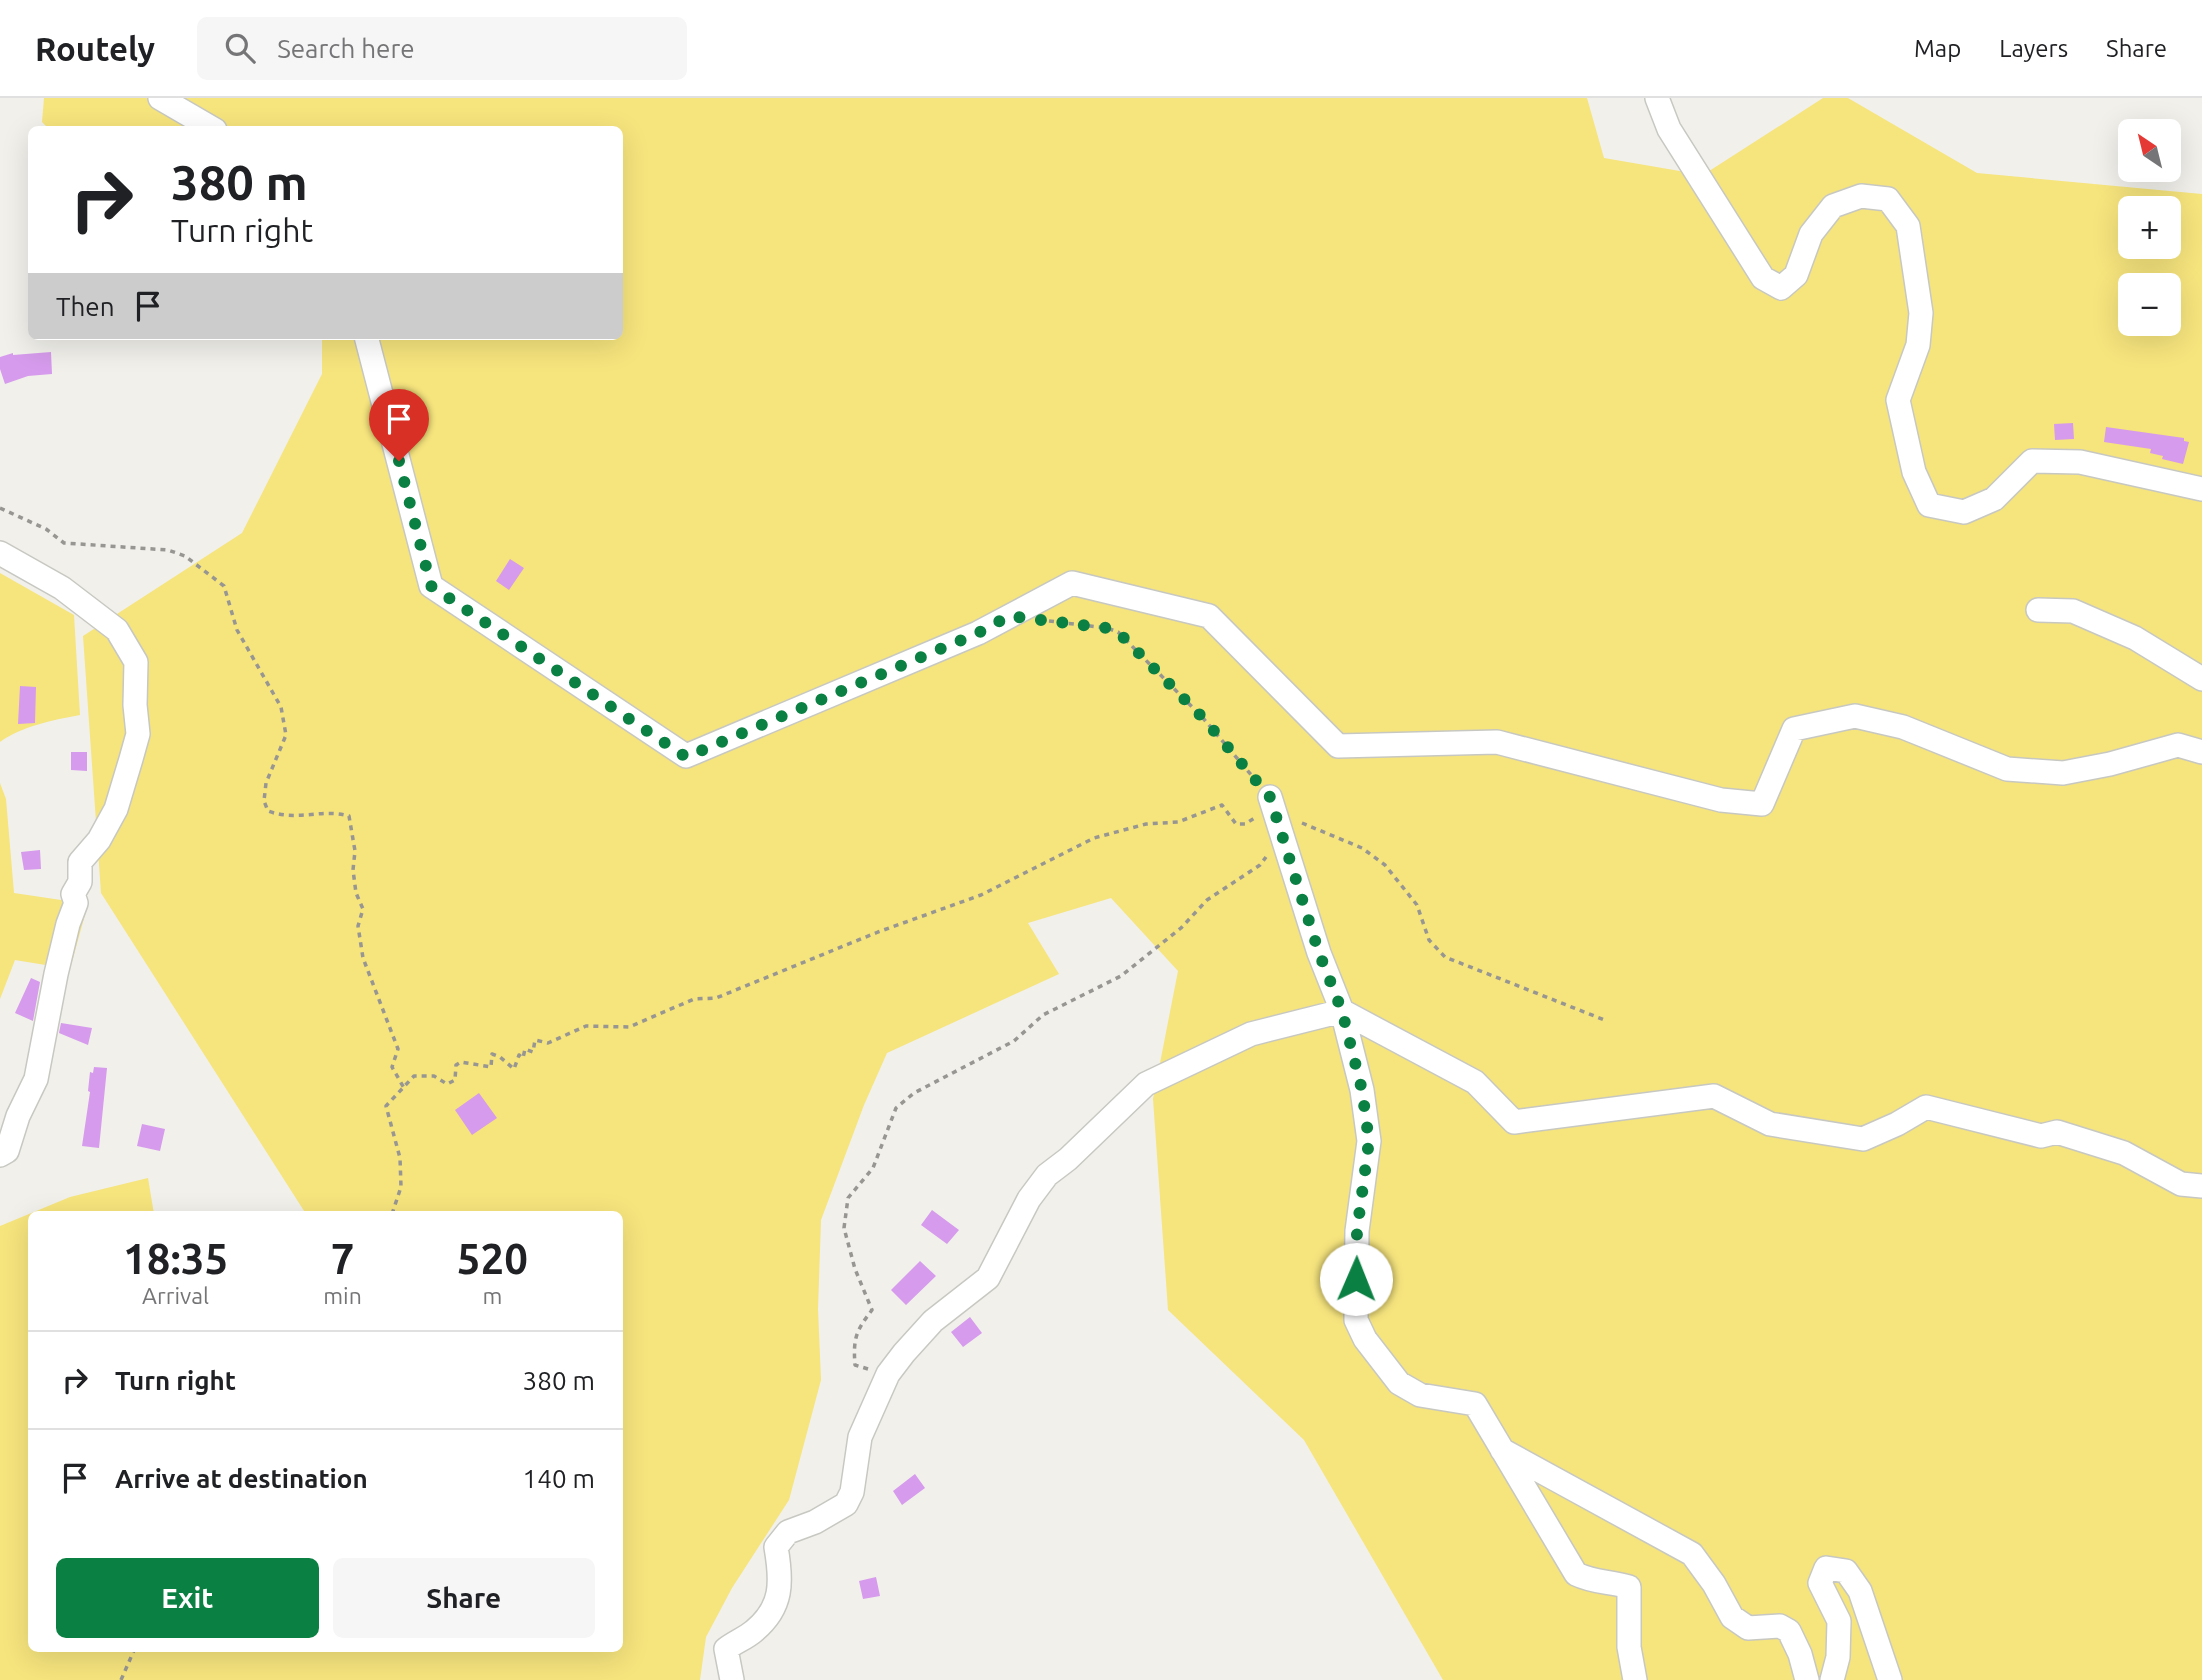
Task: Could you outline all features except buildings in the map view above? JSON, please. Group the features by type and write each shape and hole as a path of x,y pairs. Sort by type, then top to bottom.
{"street":[{"path":"160,98 208,126"},
{"path":"1657,98 1669,129 1763,278 1781,288 1796,275 1811,234 1833,206 1861,196 1888,199 1908,226 1921,313 1918,345 1898,400 1914,472 1929,505 1964,512 1994,499 2032,461 2080,462 2202,489"},
{"path":"367,340 431,586 686,757 978,633 1072,583 1209,616 1338,746 1497,742 1721,800 1762,804 1794,729 1855,716 1903,727 2007,769 2063,773 2110,764 2178,745 2202,752"},
{"path":"0,553 62,588 117,630 136,662 135,705 138,734 117,809 99,840 80,862 80,882 73,894 76,903 56,974 36,1079 18,1116 6,1151 0,1156"},
{"path":"2038,610 2073,611 2135,638 2202,679"},
{"path":"1270,797 1319,953 1342,1011 1362,1090 1369,1141 1357,1231 1356,1320 1365,1339 1399,1382 1420,1395 1475,1404 1576,1574 1592,1582 1611,1582 1629,1587 1629,1647 1635,1680"},
{"path":"732,1680 726,1649 738,1639 752,1633 776,1606 780,1588 776,1547 788,1532 815,1522 846,1504 852,1492 860,1437 888,1374 933,1321 989,1278 1029,1199 1047,1175 1068,1159 1146,1084 1251,1034 1342,1011 1475,1082 1514,1122 1714,1096 1770,1124 1863,1139 1926,1107 2041,1136 2057,1132 2124,1153 2181,1184 2202,1186"},
{"path":"1502,1450 1692,1554 1714,1584 1732,1617 1748,1628 1780,1626 1790,1631 1807,1680"},
{"path":"1832,1680 1838,1657 1839,1621 1820,1583 1826,1568 1846,1571 1860,1591 1890,1680"}],"path":[{"path":"0,508 46,529 64,543 168,550 185,556 224,586 237,631 281,707 286,735 266,783 264,802 268,810 280,816 341,813 349,816 355,850 353,870 356,893 363,909 358,926 363,958 398,1049 392,1067 404,1088"},
{"path":"394,1211 401,1187 400,1158 386,1106 414,1076 434,1076 447,1084 455,1080 456,1065 461,1062 491,1067 492,1054 514,1069 519,1055 523,1058 525,1049 533,1052 534,1040 548,1043 586,1026 629,1027 694,999 716,999 878,932 981,895 1094,838 1146,824 1178,822 1222,805 1236,824 1245,824 1257,816 1270,797 1203,718 1118,632 1107,628 1047,621"},
{"path":"1297,821 1362,848 1385,865 1417,905 1429,940 1445,957 1607,1021"},
{"path":"869,1369 855,1365 853,1343 858,1328 872,1310 855,1269 844,1228 848,1198 873,1168 896,1108 914,1093 1014,1041 1043,1015 1121,976 1181,928 1207,900 1260,865 1272,850"},
{"path":"121,1680 133,1652"}],"shaded area":[{"path":"44,98 1587,98 1604,158 1703,175 1823,98 1848,98 1977,173 2202,194 2202,1680 1443,1680 1304,1440 1168,1310 1153,1099 1178,971 1111,898 1028,923 1059,974 887,1053 864,1105 821,1220 818,1309 821,1380 789,1500 732,1588 706,1637 700,1680 0,1680 0,1226 28,1214 28,1652 623,1652 623,1211 304,1211 101,893 83,636 242,533 322,374 322,340 623,340 623,126 46,126 42,122"},
{"path":"0,573 74,615 80,715 28,728 0,742"},
{"path":"0,783 6,799 14,893 88,904 70,969 15,960 0,999"},
{"path":"148,1178 154,1211 36,1211 70,1197"}],"route":[{"path":"399,461 431,586 686,757 978,633 1009,616 1107,628 1118,632 1203,718 1270,797 1319,953 1342,1011 1362,1090 1369,1141 1357,1231 1356,1279"}]}
